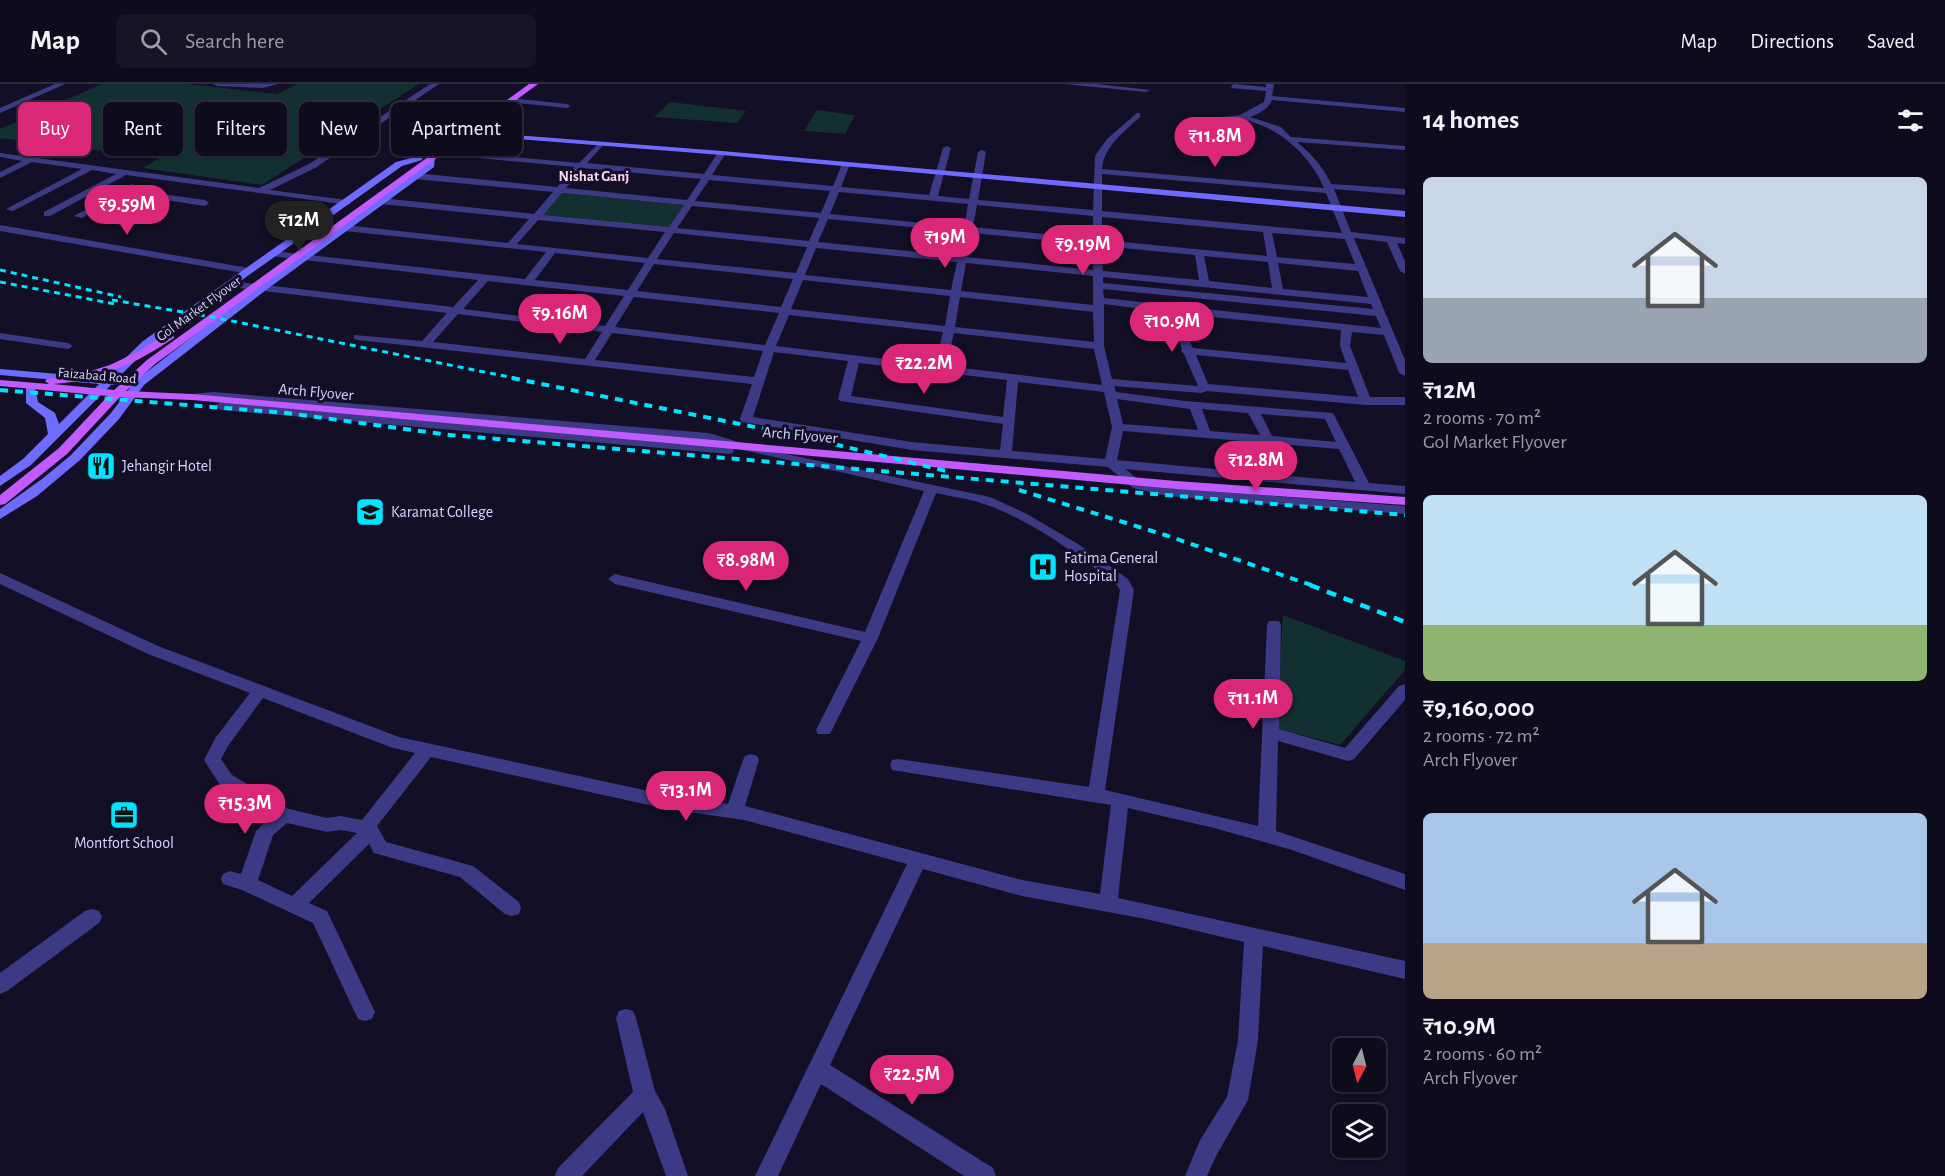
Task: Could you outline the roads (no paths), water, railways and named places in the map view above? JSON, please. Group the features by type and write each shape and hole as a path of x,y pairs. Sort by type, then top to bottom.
{"main road":[{"path":"414,168 522,84"},
{"path":"507,102 534,84"},
{"name":"Gol Market Flyover","path":"0,382 58,381 95,373 158,345 414,168"},
{"name":"Gol Market Flyover","path":"0,501 63,451 122,388 151,362 414,168"},
{"name":"Faizabad Road","path":"0,382 99,391 136,389 192,397"},
{"name":"Arch Flyover","path":"192,397 1176,484 1405,501"}],"street":[{"path":"0,111 62,84"},
{"path":"217,84 263,86 274,84"},
{"path":"261,191 312,166 435,84"},
{"path":"1069,86 1146,90"},
{"path":"1234,86 1405,110"},
{"path":"1195,122 1245,118 1257,113 1268,103 1270,91"},
{"path":"510,100 567,106"},
{"path":"1110,463 1118,427 1099,346 1098,171 1100,156 1110,141 1137,115"},
{"path":"1245,118 1278,129 1310,158 1322,173 1405,373"},
{"path":"522,138 722,153 1405,214"},
{"path":"1290,139 1405,148"},
{"path":"510,246 600,144"},
{"path":"933,197 947,148"},
{"path":"940,368 982,152"},
{"path":"588,363 722,153"},
{"path":"0,155 346,202"},
{"path":"483,156 1405,241"},
{"path":"0,514 54,476 90,446 136,389 204,332 381,201 414,168 431,165 430,158"},
{"path":"0,175 32,159"},
{"path":"0,482 27,462 55,436 147,343 399,164 560,190 1362,268"},
{"path":"846,164 784,311 746,419 912,446 1405,490"},
{"path":"10,209 90,168"},
{"path":"1098,171 1405,192"},
{"path":"47,214 124,172"},
{"path":"79,216 150,176"},
{"path":"124,191 205,203"},
{"path":"381,201 1376,301"},
{"path":"0,228 249,271"},
{"path":"345,228 955,293 1187,311 1347,328 1390,336 1405,342"},
{"path":"1267,229 1278,291"},
{"path":"1390,239 1405,272"},
{"path":"528,282 553,250"},
{"path":"1199,252 1206,284"},
{"path":"273,254 1099,346"},
{"path":"425,344 485,278"},
{"path":"231,284 1108,388 1195,406 1205,434"},
{"path":"1097,285 1381,314"},
{"path":"199,306 231,311"},
{"path":"1187,311 1183,338 1186,351 1204,387"},
{"path":"169,328 204,332"},
{"path":"1347,328 1345,346 1365,401"},
{"path":"0,336 68,346"},
{"path":"358,337 758,381"},
{"path":"1186,351 1353,367"},
{"path":"855,357 844,399 1009,421"},
{"name":"Faizabad Road","path":"0,372 109,382 136,389"},
{"path":"1006,454 1013,377"},
{"path":"30,385 32,403 51,416 55,436"},
{"path":"1108,388 1201,390 1204,387 1365,401 1405,401"},
{"path":"192,397 213,405 759,453 985,500 1014,512 1057,535 1123,582 1127,590 1095,795"},
{"path":"1188,404 1329,416 1364,486"},
{"path":"1261,410 1254,412 1268,440"},
{"path":"1118,427 1344,446"},
{"path":"1110,463 1138,485 1167,492 1405,510"},
{"path":"824,730 870,638 931,489"},
{"path":"0,578 153,650 396,743 667,802 735,811 1022,888 1405,970"},
{"path":"615,579 870,638"},
{"path":"1267,837 1274,625"},
{"path":"1270,733 1348,754 1405,690"},
{"path":"259,692 224,736 212,760 226,780 284,815 327,825 340,823 369,830 380,848 466,871 512,908"},
{"path":"295,905 369,830 426,751"},
{"path":"735,811 751,760"},
{"path":"898,765 1160,807 1341,856 1405,882"},
{"path":"1109,905 1120,800"},
{"path":"284,815 265,831 256,864 239,881 320,917 365,1012"},
{"path":"767,1176 918,860"},
{"path":"0,985 92,917"},
{"path":"1196,1176 1208,1148 1237,1100 1248,1040 1254,936"},
{"path":"626,1018 645,1095 654,1109 677,1176"},
{"path":"817,1070 986,1176"},
{"path":"566,1176 645,1095"}],"railway":[{"path":"0,270 121,297"},
{"path":"0,282 115,304"},
{"path":"112,300 212,317 519,379"},
{"path":"512,378 809,438 946,471"},
{"path":"0,390 287,413 450,435 1405,515"},
{"path":"1019,490 1165,535 1314,586"},
{"path":"1310,585 1405,622"}],"place":[{"name":"Jehangir Hotel","path":"101,466"},
{"name":"Karamat College","path":"370,512"},
{"name":"Fatima General Hospital","path":"1043,567"},
{"name":"Montfort School","path":"124,815"}],"district":[{"name":"Nishat Ganj","path":"594,176"}]}
